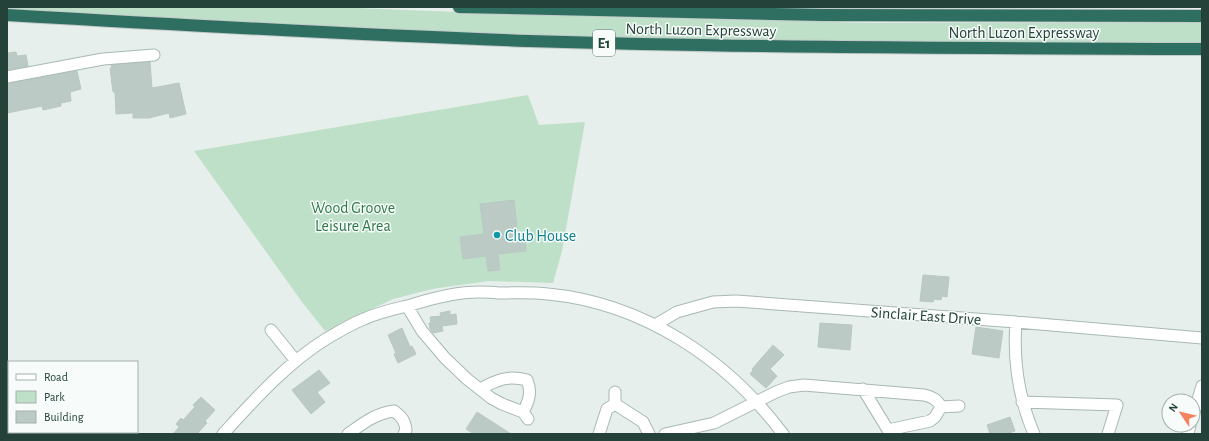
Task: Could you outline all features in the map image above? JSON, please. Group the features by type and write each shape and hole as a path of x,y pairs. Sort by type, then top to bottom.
{"highway":[{"name":"North Luzon Expressway","path":"459,7 823,15 1202,16"},
{"name":"North Luzon Expressway","path":"7,15 240,28 528,41 818,47 1202,49"}],"street":[{"path":"7,77 103,59 154,55"},
{"path":"222,434 276,378 326,339 363,319 449,295 478,292 549,294 605,305 628,312 655,325 708,358 757,401 783,434"},
{"name":"Sinclair East Drive","path":"655,325 677,312 713,302 736,301 1016,322 1202,338"},
{"path":"407,306 422,331 445,358 480,389 491,398 526,416 530,396 530,377 500,379 480,389"},
{"path":"1016,322 1015,353 1022,402 1034,434"},
{"path":"271,330 296,361"},
{"path":"665,434 714,423 757,401 790,387 804,385 924,395 933,397 938,401 941,407"},
{"path":"863,389 888,430 930,421 939,412 941,407"},
{"path":"615,392 615,404"},
{"path":"1022,402 1117,405 1108,434"},
{"path":"599,434 608,409 615,404"},
{"path":"615,404 643,422 649,434"},
{"path":"941,407 959,406"},
{"path":"348,434 368,420 386,412 394,411 401,416 405,423 406,430 404,434"}],"green space":[{"path":"7,7 330,7 533,15 874,23 1202,23 1202,43 1038,44 713,40 410,31 7,12"},
{"name":"Wood Groove Leisure Area","path":"528,95 539,125 585,122 562,251 553,283 489,281 432,289 393,299 325,331 302,302 194,151"}],"building":[{"path":"16,52 17,56 26,55 28,66 7,70 7,53"},
{"path":"150,62 152,88 179,83 186,114 170,118 169,113 149,118 133,118 133,113 116,114 115,92 113,92 110,68 112,68 111,65"},
{"path":"77,71 81,89 70,92 71,101 61,103 61,106 43,110 42,106 7,113 7,84"},
{"name":"Club House","path":"514,200 518,237 525,237 526,251 498,254 500,270 488,271 486,256 463,259 460,237 484,234 480,204"},
{"path":"923,275 949,277 947,297 942,296 941,300 934,299 933,302 920,301"},
{"path":"450,311 450,315 456,314 457,324 442,326 443,331 433,333 430,329 430,317 441,316 440,313"},
{"path":"820,323 852,325 850,350 818,347"},
{"path":"976,327 1003,331 999,358 972,354"},
{"path":"402,328 410,347 412,346 416,354 398,363 394,354 396,353 388,335"},
{"path":"773,345 784,355 770,369 777,376 766,388 750,374 753,370 752,369"},
{"path":"319,370 330,383 317,392 325,402 311,414 292,390"},
{"path":"201,397 215,410 205,421 207,423 197,434 173,434 179,427 176,424 181,418 183,420 195,407 193,405"},
{"path":"477,412 511,434 474,434 466,429"},
{"path":"1010,417 1015,431 1006,434 990,434 987,425"}],"place":[{"name":"Club House","path":"497,235"}]}
